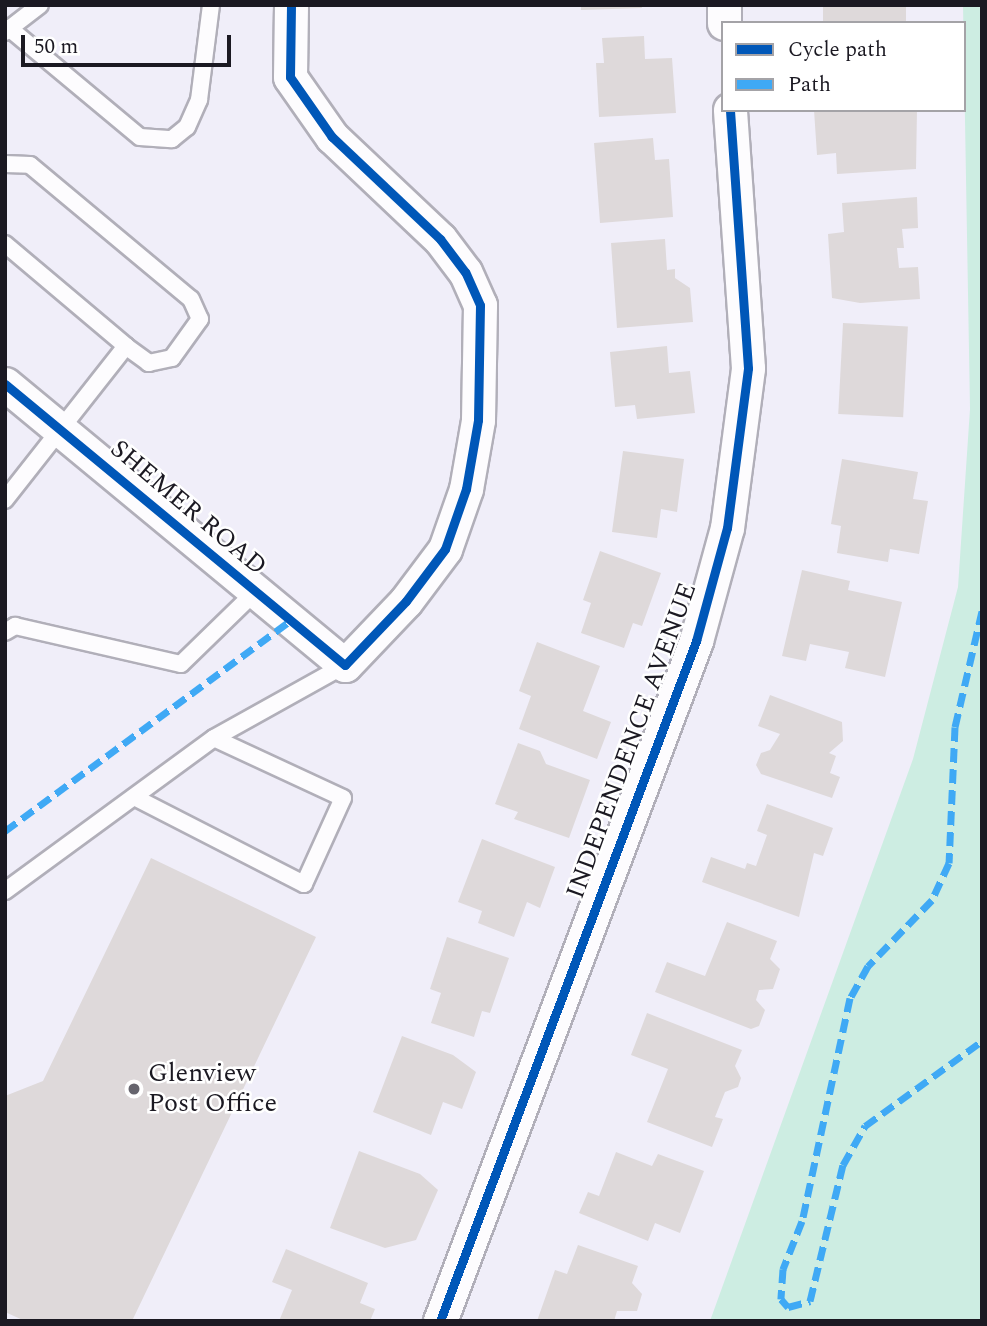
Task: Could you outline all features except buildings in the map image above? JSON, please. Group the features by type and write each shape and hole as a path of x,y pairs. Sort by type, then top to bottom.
{"street":[{"path":"290,5 290,77 332,137 440,239 465,272 480,305 478,420 466,489 445,549 406,601 345,664"},
{"name":"INDEPENDENCE AVENUE","path":"440,1321 696,641 727,528 748,368 730,112"},
{"name":"SHEMER ROAD","path":"5,384 345,664"}],"lane":[{"path":"40,5 7,30 140,137 172,139 187,127 199,100 211,5"},
{"path":"5,164 30,165 191,299 200,319 172,358 149,363 5,244"},
{"path":"5,500 126,346"},
{"path":"5,632 15,626 181,664 256,591"},
{"path":"5,891 214,738 345,664"},
{"path":"134,797 304,884 343,799 214,738"}],"green space":[{"path":"963,5 982,5 982,1321 710,1321 913,759 958,587 970,409 966,21 963,21"}],"marked path":[{"path":"982,611 955,727 949,863 932,900 868,966 850,998 802,1221 783,1269 781,1299 788,1307 810,1301 843,1165 865,1126 982,1041"},
{"path":"5,831 291,620"}],"cycle path":[{"path":"5,384 345,665 406,601 445,549 466,489 478,420 480,305 465,272 440,239 332,137 290,77 291,5"},
{"path":"440,1321 696,641 727,528 748,368 730,112"}],"place":[{"name":"Glenview Post Office","path":"134,1089"}]}
